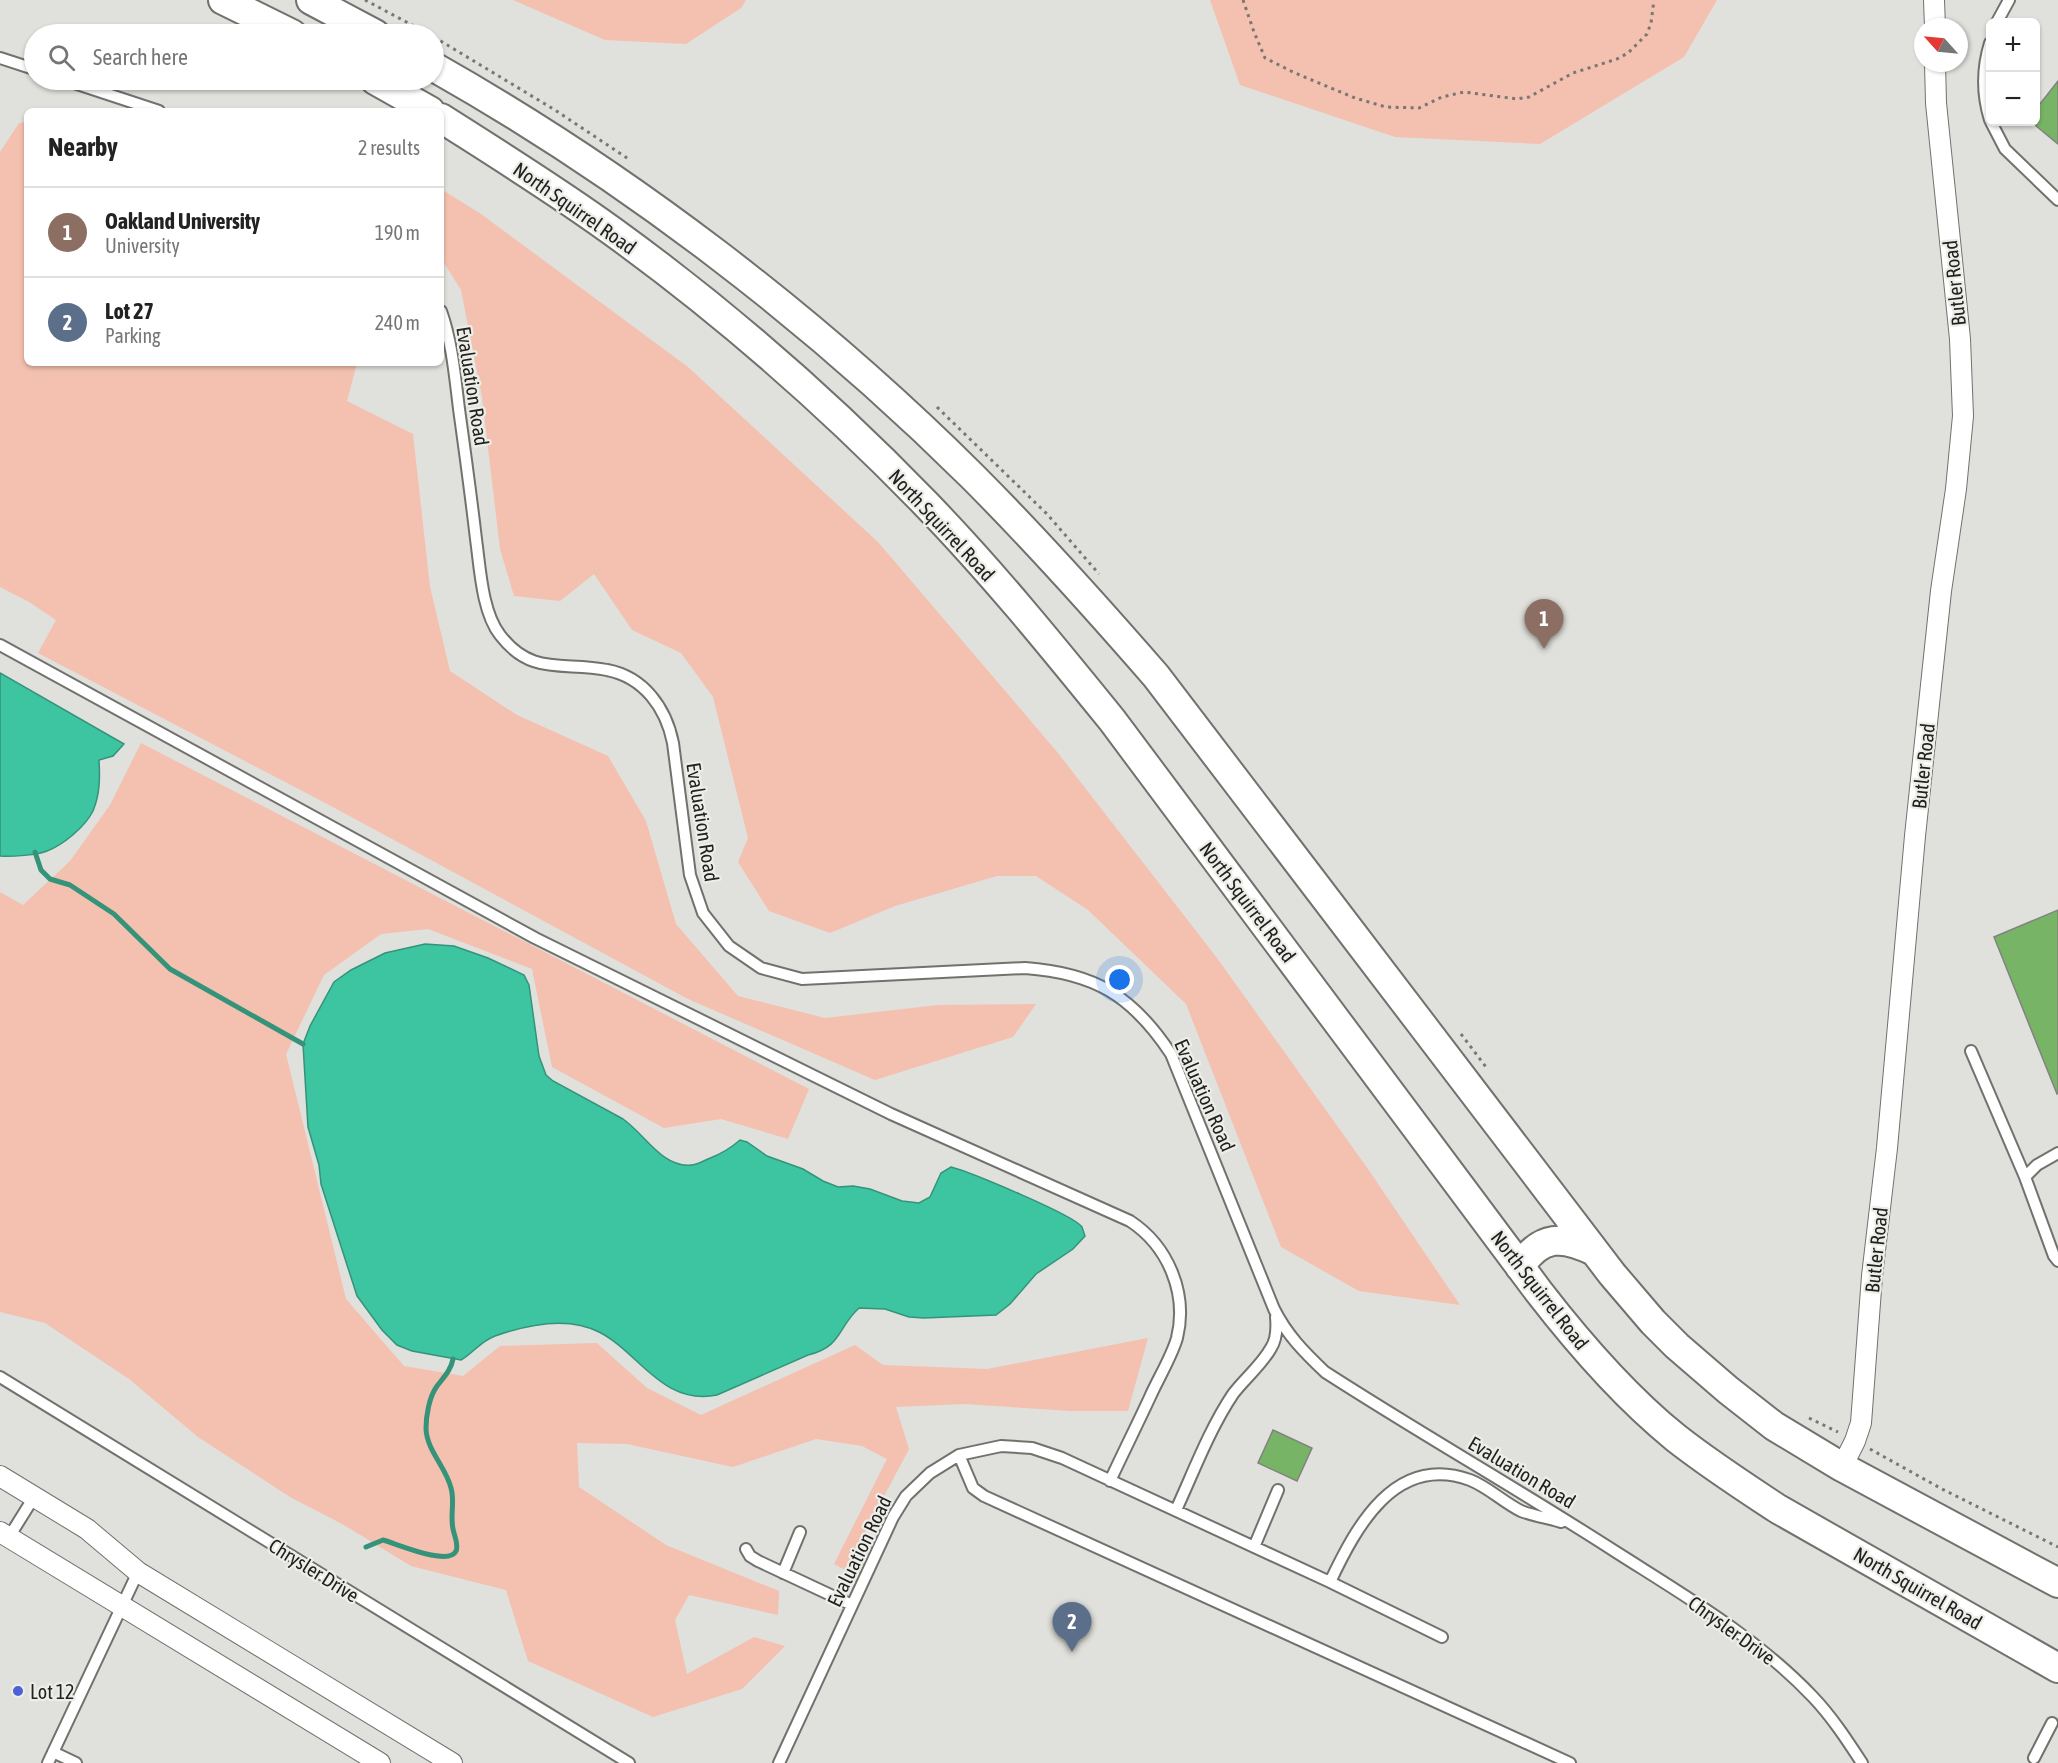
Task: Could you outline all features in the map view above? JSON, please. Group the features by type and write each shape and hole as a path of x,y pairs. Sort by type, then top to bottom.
{"main road":[{"path":"223,0 272,24"},
{"path":"311,0 356,24"},
{"path":"444,73 491,100 607,176 784,307 920,427 1029,533 1086,596 1187,716 1594,1251 1653,1322 1701,1368 1774,1426 1842,1467 2058,1583"},
{"path":"393,90 425,108"},
{"name":"North Squirrel Road","path":"444,120 556,192 663,270 789,374 926,504 1049,642 1113,720 1556,1315 1599,1366 1653,1418 1706,1461 1778,1509 2058,1668"},
{"path":"1520,1266 1531,1252 1547,1242 1570,1241 1594,1251"}],"street":[{"path":"1934,0 1935,18"},
{"name":"Butler Road","path":"1842,1467 1861,1423 1872,1276 1887,1148 1916,836 1941,591 1956,489 1963,416 1960,339 1935,103 1935,72"},
{"path":"0,1476 87,1529 138,1572 452,1763"},
{"path":"5,1535 380,1763"}],"lane":[{"path":"1999,18 2009,0"},
{"path":"0,58 24,66"},
{"path":"1986,65 1984,76 1986,106"},
{"path":"95,90 150,108"},
{"path":"1994,126 2005,149 2058,200"},
{"name":"Evaluation Road","path":"444,319 453,363 481,576 489,616 499,634 512,648 530,660 547,666 609,670 630,678 646,690 662,709 673,742 690,875 703,913 729,946 762,968 802,979 1025,968 1073,974 1114,993 1147,1020 1171,1054 1274,1309 1296,1344 1325,1372 1576,1526"},
{"path":"0,645 535,938 891,1114 1130,1221 1143,1230 1163,1253 1176,1281 1181,1311 1177,1339 1110,1480"},
{"path":"1971,1052 2025,1177 2054,1256 2058,1261"},
{"path":"2025,1177 2037,1165 2058,1153"},
{"name":"Evaluation Road","path":"1176,1510 1217,1421 1234,1394 1272,1347 1277,1324 1274,1309"},
{"name":"Chrysler Drive","path":"0,1377 629,1763"},
{"name":"Evaluation Road","path":"779,1763 893,1517 906,1496 930,1473 959,1455 1001,1446 1032,1448 1062,1458 1330,1582 1342,1556 1371,1509 1399,1486 1429,1476 1457,1476 1473,1481 1522,1511 1576,1526"},
{"path":"959,1455 973,1488 984,1496 1570,1763"},
{"path":"1254,1546 1278,1490"},
{"path":"5,1535 34,1497"},
{"name":"Chrysler Drive","path":"1576,1526 1719,1617 1752,1641 1815,1698 1842,1732 1862,1763"},
{"path":"783,1573 800,1532"},
{"path":"746,1549 750,1556 852,1605"},
{"path":"48,1763 138,1572"},
{"path":"1330,1582 1442,1637"},
{"path":"2034,1758 2052,1723"},
{"path":"53,1752 76,1763"}],"path":[{"path":"365,0 410,24"},
{"path":"1243,0 1265,58 1355,98 1386,107 1419,108 1442,97 1464,92 1517,99 1529,97 1573,73 1617,59 1634,49 1647,34 1654,0"},
{"path":"1873,1451 1942,1489 2058,1547"}],"shaded area":[{"path":"513,0 746,0 741,8 686,44 605,40"},
{"path":"1210,0 1717,0 1684,57 1540,144 1395,137 1240,85"},
{"path":"24,122 24,366 356,366 347,401 413,434 430,587 450,671 517,715 608,756 646,821 676,924 738,996 825,1018 938,1005 1036,1004 1013,1037 875,1080 688,999 331,806 38,653 56,620 29,602 0,587 0,152 19,123"},
{"path":"444,191 481,214 688,367 878,542 1058,753 1217,958 1368,1169 1460,1305 1359,1291 1281,1247 1186,1004 1088,910 1036,876 997,876 895,906 830,933 769,911 738,862 748,838 713,697 681,653 632,630 594,574 560,601 514,596 500,549 482,397 461,290 444,263"},
{"path":"0,673 124,744 113,756 99,760 98,792 89,817 66,840 43,852 0,856"},
{"path":"141,743 809,1089 788,1139 721,1119 664,1128 552,1067 532,969 428,929 381,934 324,975 286,1054 346,1299 404,1366 463,1376 500,1346 597,1343 647,1388 701,1415 855,1345 883,1365 987,1369 1148,1338 1128,1411 1071,1411 964,1404 896,1407 909,1449 845,1570 834,1564 887,1459 862,1446 816,1439 733,1467 627,1444 577,1443 579,1487 666,1545 779,1591 778,1615 689,1595 675,1620 687,1674 754,1637 785,1646 742,1689 653,1717 528,1661 506,1590 411,1566 344,1525 290,1497 198,1437 129,1379 45,1323 0,1312 0,892 23,905 70,861 110,805"},
{"path":"425,944 454,946 488,958 524,975 529,985 539,1056 546,1075 623,1119 671,1161 695,1164 721,1153 740,1140 747,1142 767,1156 803,1169 838,1187 853,1186 870,1189 902,1201 919,1203 930,1197 941,1173 951,1167 999,1185 1061,1213 1082,1227 1085,1236 1073,1249 1036,1274 1010,1304 996,1315 924,1318 909,1317 885,1309 859,1308 833,1342 819,1352 717,1395 698,1396 681,1393 652,1375 613,1341 599,1332 574,1324 547,1324 507,1332 485,1341 461,1360 412,1351 397,1345 382,1330 357,1296 321,1184 319,1165 308,1127 303,1044 334,982 351,970 385,953"}],"building":[{"path":"2058,81 2058,144 2036,126 2040,126 2040,104"},
{"path":"2058,910 2058,1093 2057,1094 1994,937"},
{"path":"1273,1430 1312,1448 1297,1481 1258,1463"}],"waterway":[{"path":"35,852 41,870 50,879 70,885 114,914 170,969 303,1044"},
{"path":"366,1547 383,1540 433,1555 451,1555 456,1551 457,1543 452,1524 451,1488 430,1445 426,1429 427,1413 432,1396 449,1370 453,1359"}],"place":[{"name":"Oakland University","path":"1544,649"},
{"name":"Lot 27","path":"1072,1652"},
{"name":"Lot 12","path":"18,1691"}]}
